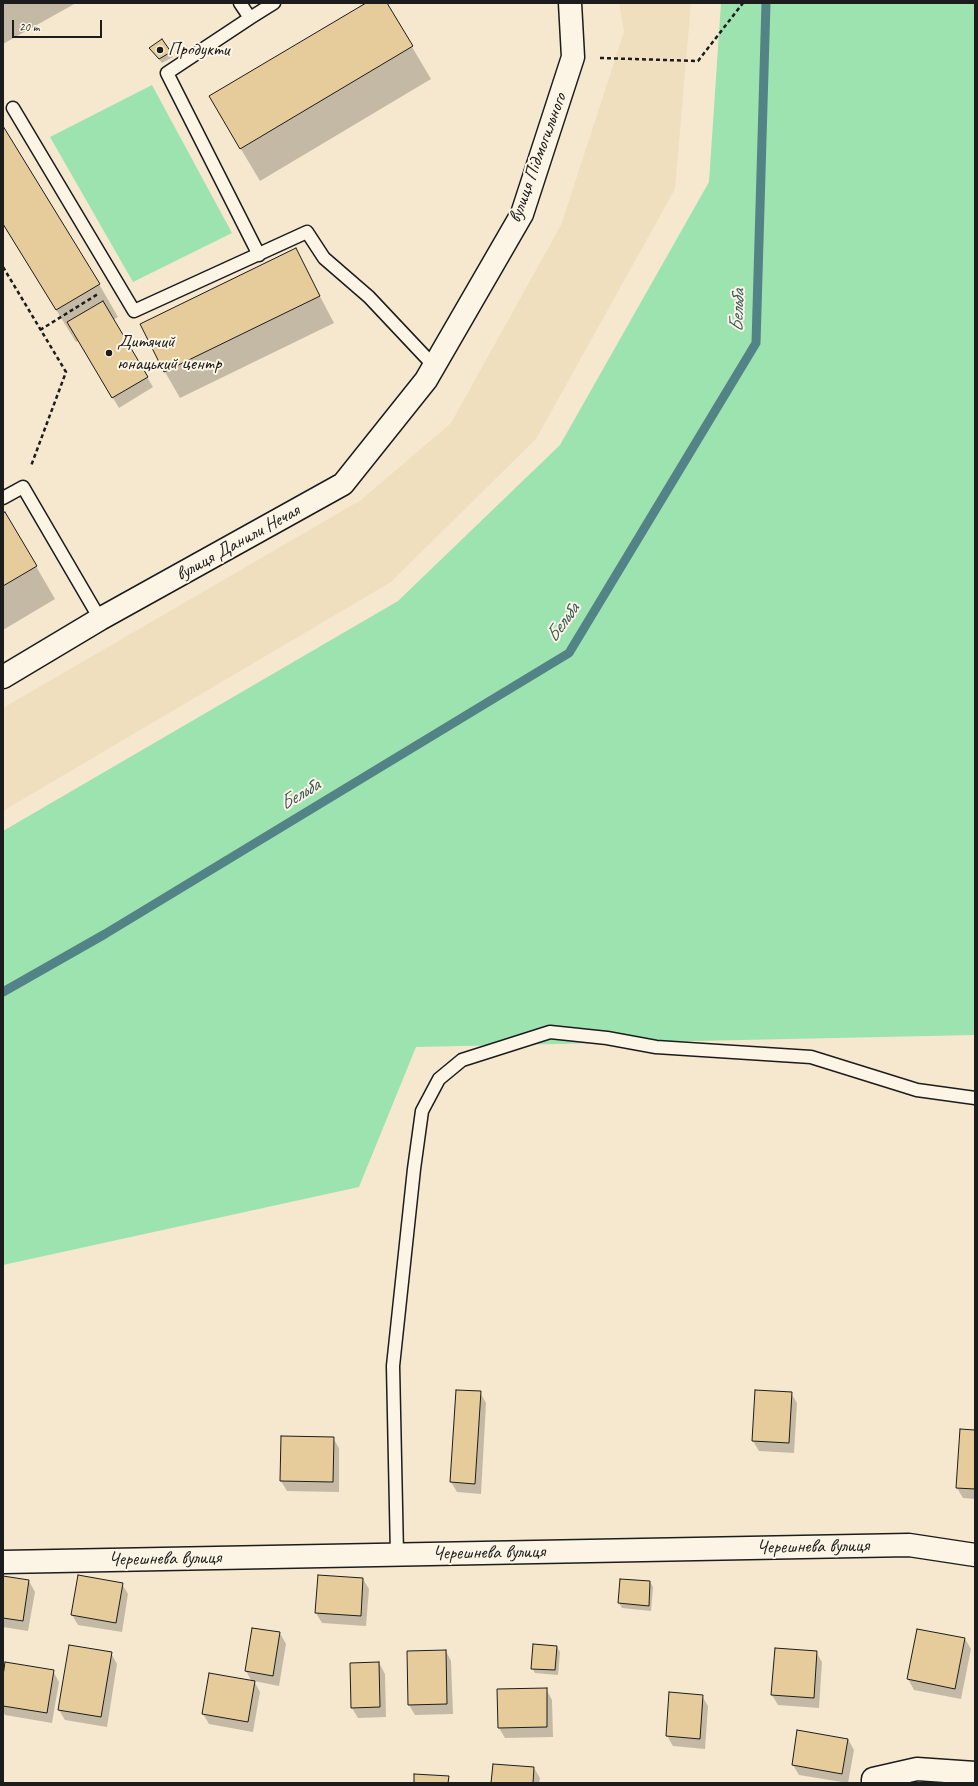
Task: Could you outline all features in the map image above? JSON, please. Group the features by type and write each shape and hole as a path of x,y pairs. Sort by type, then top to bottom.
{"street":[{"name":"вулиця Підмогильного","path":"434,366 522,214 573,57 570,3"},
{"name":"вулиця Данили Нечая","path":"3,677 100,619 343,484 426,380 434,366"},
{"name":"Черешнева вулиця","path":"3,1562 909,1545 975,1555"},
{"path":"872,1783 873,1779 917,1769 975,1773"}],"lane":[{"path":"240,3 250,18"},
{"path":"259,255 167,73 274,3"},
{"path":"13,108 134,311 307,232 324,258 370,297 434,366"},
{"path":"3,498 23,487 100,619"},
{"path":"397,1555 393,1366 414,1169 422,1111 439,1080 462,1060 550,1032 607,1038 656,1046 811,1057 917,1090 975,1098"}],"path":[{"path":"573,57 698,61 743,3"},
{"path":"3,267 66,372 23,487"},
{"path":"40,330 117,282"}],"shaded area":[{"path":"619,3 691,3 675,189 536,439 391,582 3,811 3,708 361,500 451,423 561,225 624,32"}],"green space":[{"path":"721,3 975,3 975,1035 416,1047 359,1187 3,1265 3,831 398,601 560,445 709,182"},
{"path":"152,85 232,233 133,282 50,137"}],"building":[{"path":"366,3 387,3 413,46 240,149 209,96"},
{"name":"Продукти","path":"162,39 171,52 159,59 149,48"},
{"path":"3,126 100,284 56,310 3,224"},
{"path":"296,248 320,296 164,372 140,324"},
{"name":"Дитячий юнацький центр","path":"103,301 148,377 112,398 67,322"},
{"path":"5,512 37,566 3,586 3,513"},
{"path":"456,1390 481,1391 475,1484 450,1482"},
{"path":"755,1390 792,1392 789,1443 752,1441"},
{"path":"960,1429 975,1430 975,1489 956,1488"},
{"path":"281,1436 334,1437 333,1482 280,1481"},
{"path":"78,1575 123,1583 116,1623 71,1615"},
{"path":"318,1575 363,1578 361,1616 315,1613"},
{"path":"3,1576 29,1580 23,1621 3,1618"},
{"path":"620,1579 650,1581 649,1606 618,1603"},
{"path":"252,1628 280,1632 273,1676 245,1671"},
{"path":"917,1629 965,1638 955,1689 907,1679"},
{"path":"533,1644 557,1646 555,1670 531,1669"},
{"path":"69,1645 112,1652 101,1717 58,1710"},
{"path":"775,1648 817,1651 814,1698 771,1695"},
{"path":"446,1650 447,1704 408,1705 407,1651"},
{"path":"5,1662 54,1670 47,1713 3,1706 3,1676"},
{"path":"379,1662 380,1707 351,1708 350,1663"},
{"path":"209,1673 255,1681 248,1722 202,1714"},
{"path":"547,1688 547,1727 498,1728 497,1689"},
{"path":"669,1692 703,1695 700,1739 666,1736"},
{"path":"797,1730 848,1739 842,1774 792,1765"},
{"path":"493,1764 534,1767 533,1783 491,1783"},
{"path":"414,1774 449,1776 448,1783 414,1783"}],"waterway":[{"name":"Бельба","path":"3,992 105,934 569,653 756,343 766,3"}],"place":[{"name":"Продукти","path":"160,50"},
{"name":"Дитячий юнацький центр","path":"109,353"}]}
